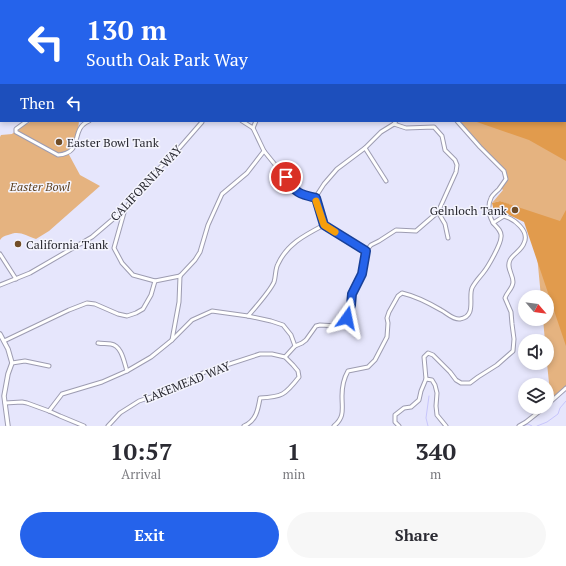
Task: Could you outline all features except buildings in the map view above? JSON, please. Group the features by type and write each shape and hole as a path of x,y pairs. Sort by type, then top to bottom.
{"street":[{"path":"107,0 119,0"},
{"path":"26,122 16,129 16,132 58,155 69,152 74,148 79,130 82,125 87,122"},
{"name":"CALIFORNIA WAY","path":"0,285 30,273 92,238 126,208 143,184 175,153 202,122"},
{"path":"244,122 254,128 264,151 286,177 292,187 300,194 316,198"},
{"path":"254,128 256,122"},
{"path":"244,426 252,422 259,407 260,398 278,396 284,393 299,377 298,371 285,357 295,346 306,340 316,326 338,326 344,323 350,310 352,294 362,274 366,251 371,245 396,230 416,231 438,212 456,172 457,165 455,160 445,150 442,136 434,127 406,128 395,122 380,132 365,148 337,169 324,184 316,198 324,225 366,251"},
{"path":"334,426 340,420 342,414 344,378 348,371 368,367 375,360 387,337 387,318 398,296 402,293 421,300 455,318 460,319 465,317 469,314 471,309 472,288 476,280 484,272 501,237 500,230 490,216 489,208 491,197 506,179 504,171 458,122"},
{"path":"365,148 386,182"},
{"path":"126,208 114,248 122,263 133,275 155,281 180,276 195,260 200,252 208,225 222,194 247,173 264,151"},
{"path":"438,212 445,224 448,238"},
{"path":"399,426 395,422 395,415 404,408 411,407 419,400 426,379 424,357 428,353 433,355 456,380 461,383 470,383 497,365 513,351 514,339 511,312 505,298 513,281 509,269 510,260 524,244 525,237 523,230 510,218 504,216 493,222"},
{"path":"248,316 265,296 274,282 278,263 287,249 297,240 324,225"},
{"path":"0,254 16,279"},
{"path":"172,340 178,302 180,276"},
{"path":"4,341 87,303 94,304 127,316 136,313 143,309 151,295 155,281"},
{"path":"49,411 62,394 102,382 127,371 151,357 172,340 192,320 212,311 248,316 283,325 291,335 295,346"},
{"path":"0,334 8,349 12,363 5,386 4,396 8,426"},
{"path":"98,343 112,344 118,348 127,371"},
{"name":"LAKEMEAD WAY","path":"108,426 120,413 139,401 169,391 205,372 260,354 272,354 285,357"},
{"path":"12,363 25,362 49,366"},
{"path":"426,379 432,380 435,385 437,393 437,415 446,426"},
{"path":"554,399 566,388"},
{"path":"5,403 22,402 49,411 84,426"},
{"path":"519,426 536,414"}],"green space":[{"name":"Easter Bowl","path":"79,122 73,145 67,151 80,175 100,186 49,231 36,239 15,233 4,236 0,240 0,137 1,135 12,134 21,126 29,123"},
{"path":"458,122 566,122 566,388 554,400 554,378 548,378 548,370 554,370 554,334 544,334 544,326 554,326 554,290 540,290 533,213 500,201 492,203 503,190 500,187 506,179 504,171"}],"shaded area":[{"path":"477,122 566,122 566,161 529,140"},
{"path":"500,201 560,221 566,210 566,346 554,311 554,290 547,290 524,222 505,213 495,215 492,203"}],"waterway":[{"path":"428,426 426,418 429,396"},
{"path":"537,426 547,422 558,414 560,408 566,401"},
{"path":"523,426 528,424 532,426"}],"slow traffic":[{"path":"316,201 324,225 335,232"}],"place":[{"name":"Easter Bowl Tank","path":"59,142"},
{"name":"Gelnloch Tank","path":"515,210"},
{"name":"California Tank","path":"18,244"}],"route":[{"path":"286,177 292,187 300,194 316,198 324,225 366,251 362,274 352,294 350,310 347,318"}]}
